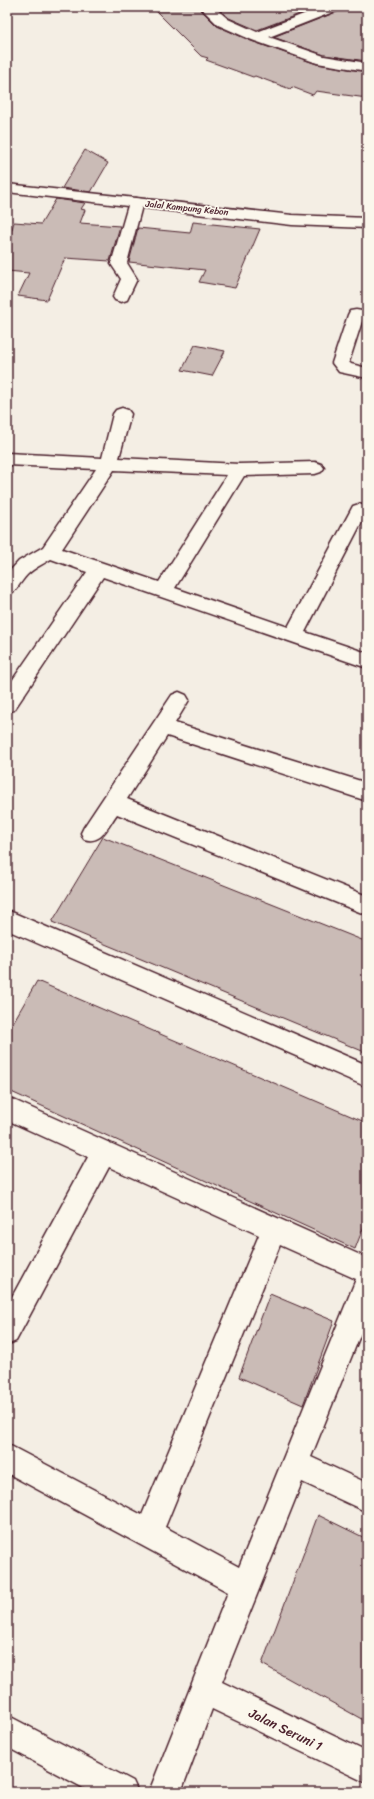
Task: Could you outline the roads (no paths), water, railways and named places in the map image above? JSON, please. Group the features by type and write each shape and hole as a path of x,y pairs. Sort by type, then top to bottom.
{"street":[{"path":"206,7 223,22 257,37 322,60 367,67"},
{"path":"257,37 333,7"},
{"name":"Jalal Kampung Kebon","path":"7,188 292,220 367,223"},
{"path":"121,297 129,279 126,272 119,264 136,202"},
{"path":"356,315 340,363 345,368 367,373"},
{"path":"7,588 16,574 28,563 50,552 109,464 122,414"},
{"path":"7,459 239,470 315,468"},
{"path":"163,591 239,470"},
{"path":"293,636 359,510"},
{"path":"50,552 367,661"},
{"path":"7,704 99,569"},
{"path":"92,833 113,804 179,700"},
{"path":"163,727 367,792"},
{"path":"113,804 367,906"},
{"path":"7,920 367,1076"},
{"path":"7,1108 367,1271"},
{"path":"7,1332 104,1152"},
{"path":"148,1534 274,1229"},
{"path":"165,1792 204,1689 367,1285"},
{"path":"7,1458 246,1586"},
{"path":"295,1464 367,1498"},
{"name":"Jalan Seruni 1","path":"204,1689 367,1768"},
{"path":"7,1730 122,1792"}]}
